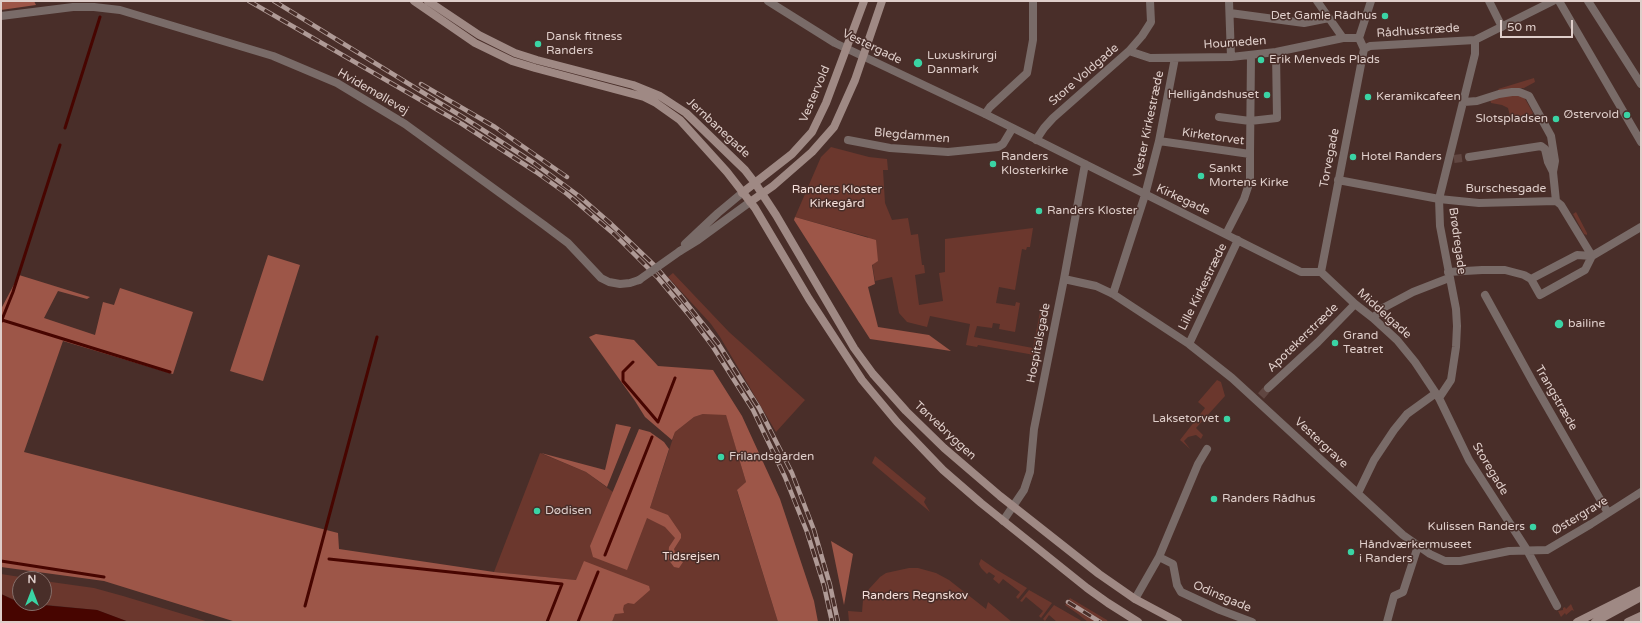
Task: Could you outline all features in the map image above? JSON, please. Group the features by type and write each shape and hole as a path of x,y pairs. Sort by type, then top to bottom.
{"main road":[{"name":"Jernbanegade","path":"414,1 475,43 512,60 535,68 630,93 656,103 680,120 693,133 727,172 742,193"},
{"name":"Jernbanegade","path":"428,1 479,36 515,53 633,85 660,96 680,109 702,127 745,170 763,194"},
{"name":"Vestervold","path":"742,193 792,154 812,132 826,102 864,1"},
{"path":"750,202 763,194 819,146 834,127 844,107 882,1"},
{"path":"742,193 762,218 809,299 862,380 897,422 959,485 1098,596 1138,622"},
{"name":"Tørvebryggen","path":"763,194 854,348 873,374 906,411 944,448 1013,506 1099,574 1135,599 1178,622"},
{"path":"1577,622 1641,590"},
{"path":"1595,622 1641,596"},
{"path":"1628,622 1641,616"}],"street":[{"name":"Vestergade","path":"768,1 832,41 1012,128"},
{"path":"985,114 990,107 1027,73 1033,40 1033,1"},
{"name":"Store Voldgade","path":"1036,140 1053,118 1129,51 1142,36 1150,22 1150,1"},
{"path":"1229,1 1231,57"},
{"path":"1317,1 1343,38"},
{"path":"1364,49 1359,38 1371,1"},
{"path":"1489,1 1502,27"},
{"path":"1475,40 1553,1"},
{"path":"1559,1 1641,142"},
{"path":"1588,1 1641,84"},
{"name":"Hvidemøllevej","path":"1,16 73,7 94,7 120,10 273,56 330,80 405,124 568,243 601,278 609,282 620,284 639,280 750,202"},
{"path":"1230,13 1304,23 1329,18"},
{"name":"Houmeden","path":"1129,51 1150,58 1251,56 1343,38 1359,38"},
{"name":"Rådhusstræde","path":"1364,49 1370,46 1475,40"},
{"name":"Brødregade","path":"1438,396 1451,380 1456,347 1456,309 1440,226 1439,199 1451,159 1475,54 1475,40"},
{"name":"Torvegade","path":"1321,272 1364,49"},
{"path":"1218,117 1250,121 1277,118 1276,52"},
{"path":"1250,154 1251,56"},
{"name":"Vester Kirkestræde","path":"1113,294 1145,195 1159,141 1175,58"},
{"path":"1464,102 1477,101 1499,94 1512,92 1520,92 1529,96 1551,136 1555,162 1553,172 1556,201"},
{"path":"1012,128 1036,140"},
{"name":"Blegdammen","path":"848,140 890,148 948,152 998,147 1003,144 1012,128"},
{"name":"Kirkegade","path":"1036,140 1301,272 1321,272"},
{"name":"Kirketorvet","path":"1159,141 1250,154 1250,181 1244,199 1226,234"},
{"path":"1469,157 1541,146 1546,149 1548,162 1553,172"},
{"name":"Hospitalsgade","path":"1003,521 1024,490 1030,472 1034,429 1085,164"},
{"name":"Burschesgade","path":"1338,180 1439,199 1479,203 1556,201 1561,205 1592,256"},
{"name":"Hvidemøllevej","path":"680,251 698,231 727,204 742,193"},
{"path":"1531,279 1577,255 1592,256 1641,228"},
{"name":"Lille Kirkestræde","path":"1189,344 1238,240"},
{"path":"1373,318 1383,308 1449,275 1482,270 1504,270 1524,274 1531,279 1540,295 1585,270 1592,256"},
{"name":"Middelgade","path":"1321,272 1397,340 1438,396"},
{"name":"Vestergrave","path":"1064,279 1096,286 1113,294 1189,344 1259,398 1403,535 1430,554 1445,561 1460,561 1509,551 1527,550"},
{"name":"Trangstræde","path":"1485,295 1608,513"},
{"name":"Apotekerstræde","path":"1268,388 1318,342 1355,304"},
{"path":"1358,493 1374,460 1394,430 1407,414 1438,396"},
{"name":"Storegade","path":"1438,396 1469,460 1527,550 1557,606"},
{"path":"1135,599 1159,557 1198,464 1207,449"},
{"name":"Østergrave","path":"1527,550 1547,550 1641,492"},
{"path":"1387,622 1394,596 1403,592 1418,546"},
{"name":"Odinsgade","path":"1159,557 1173,564 1177,585 1181,592 1220,610 1252,622"}],"green space":[{"path":"1534,78 1535,82 1524,88 1500,91 1498,89"},
{"path":"1514,94 1524,97 1533,113 1530,116 1511,120 1508,108 1491,103 1490,99"},
{"name":"Randers Kloster Kirkegård","path":"831,147 869,157 887,159 888,170 883,170 885,203 892,220 908,218 911,235 918,234 922,265 924,265 925,273 915,275 919,305 943,301 939,273 945,272 945,239 1033,228 1030,247 1027,247 1026,250 1022,249 1015,290 999,287 996,303 1015,306 1016,302 1020,303 1015,332 999,329 1000,324 993,323 992,328 977,326 974,337 1033,348 1041,307 1049,308 1040,356 978,345 977,347 966,345 970,324 930,316 927,327 907,322 899,313 892,277 875,281 868,237 795,217 821,157"},
{"path":"1576,212 1587,235 1584,234 1573,214"},
{"path":"673,273 729,332 805,400 776,432 711,324 668,277"},
{"path":"1217,380 1221,382 1225,396 1196,428 1203,435 1201,439 1196,435 1188,437 1184,441 1190,449 1180,440 1205,408 1198,402"},
{"name":"Tidsrejsen","path":"703,414 726,414 746,482 737,491 778,622 612,622 627,578 576,580 494,572 540,453 586,472 613,492 650,508 675,432 694,417"},
{"path":"875,456 926,498 924,502 930,512 872,463"},
{"path":"981,559 1027,588 1018,599 1016,597 1020,592 1003,579 999,584 993,579 995,576 989,572 987,574 979,564"},
{"name":"Randers Regnskov","path":"909,568 918,568 936,573 949,580 986,609 988,602 1012,622 849,622 848,611 862,612 863,600 869,589 880,577 886,573"},
{"path":"1,574 12,576 12,599 1,594"},
{"path":"52,582 94,588 209,622 129,622 97,610 52,606"},
{"path":"1029,590 1052,603 1041,618 1039,616 1043,611 1026,597 1022,602 1020,601"},
{"path":"1070,598 1108,622 1088,622 1065,605"},
{"path":"1571,604 1574,611 1572,610 1566,615 1565,613 1561,617 1558,611 1563,610 1565,607 1566,609"},
{"path":"1054,605 1082,622 1057,622 1049,615 1045,621 1043,619"}],"shaded area":[{"path":"1,1 34,1 36,5 1,10"},
{"path":"795,217 876,240 878,261 872,265 875,284 868,287 878,327 929,335 951,351 870,339 794,220"},
{"path":"268,255 300,265 263,381 230,371"},
{"path":"19,275 90,297 87,299 58,291 44,318 95,335 103,302 114,305 120,288 193,312 173,374 63,341 24,452 338,533 339,549 494,572 576,580 584,561 649,586 650,590 634,604 628,603 624,605 624,613 615,614 612,622 236,622 104,581 52,574 52,571 30,571 1,567 1,309"},
{"path":"596,334 634,340 658,366 713,370 742,416 780,499 814,601 818,622 778,622 737,490 746,482 726,415 703,414 694,417 675,432 672,440 645,417 589,337"},
{"path":"616,424 631,427 607,487 586,472 541,453 605,470"},
{"path":"639,429 650,432 664,442 669,449 650,508 668,515 681,534 681,538 674,549 677,559 681,559 683,562 679,568 674,567 668,559 669,547 675,538 665,527 647,518 627,570 593,557 590,546"},
{"path":"831,541 853,554 844,605"},
{"path":"1,594 12,599 12,611 52,611 52,606 97,610 129,622 1,622"}],"waterway":[{"path":"65,128 100,17"},
{"path":"1,322 13,292 60,145"},
{"path":"2,320 170,372"},
{"path":"305,606 377,337"},
{"path":"633,362 623,372 623,381 658,422 675,378"},
{"path":"605,555 652,437"},
{"path":"329,559 562,584 547,622"},
{"path":"1,561 104,577"},
{"path":"578,622 598,572"}],"tunnel":[{"path":"1454,159 1469,157"},
{"path":"1261,396 1268,388"}],"railway":[{"path":"249,1 462,124 536,172 567,194 614,234 658,278 713,347 753,410 785,477 807,532 824,586 832,622"},
{"path":"274,1 466,119 534,163 579,196 655,266 718,343 759,408 792,473 814,530 830,585 838,622"},
{"path":"421,84 495,127 567,177"},
{"path":"1068,602 1100,622"}],"place":[{"name":"Det Gamle Rådhus","path":"1385,16"},
{"name":"Dansk fitness Randers","path":"538,44"},
{"name":"Erik Menveds Plads","path":"1261,60"},
{"name":"Luxuskirurgi Danmark","path":"918,63"},
{"name":"Helligåndshuset","path":"1267,95"},
{"name":"Keramikcafeen","path":"1368,97"},
{"name":"Østervold","path":"1627,115"},
{"name":"Slotspladsen","path":"1556,119"},
{"name":"Hotel Randers","path":"1353,157"},
{"name":"Randers Klosterkirke","path":"993,164"},
{"name":"Sankt Mortens Kirke","path":"1201,176"},
{"name":"Randers Kloster","path":"1039,211"},
{"name":"bailine","path":"1559,324"},
{"name":"Grand Teatret","path":"1335,343"},
{"name":"Laksetorvet","path":"1227,419"},
{"name":"Frilandsgården","path":"721,457"},
{"name":"Randers Rådhus","path":"1214,499"},
{"name":"Dødisen","path":"537,511"},
{"name":"Kulissen Randers","path":"1533,527"},
{"name":"Håndværkermuseet i Randers","path":"1351,552"}]}
